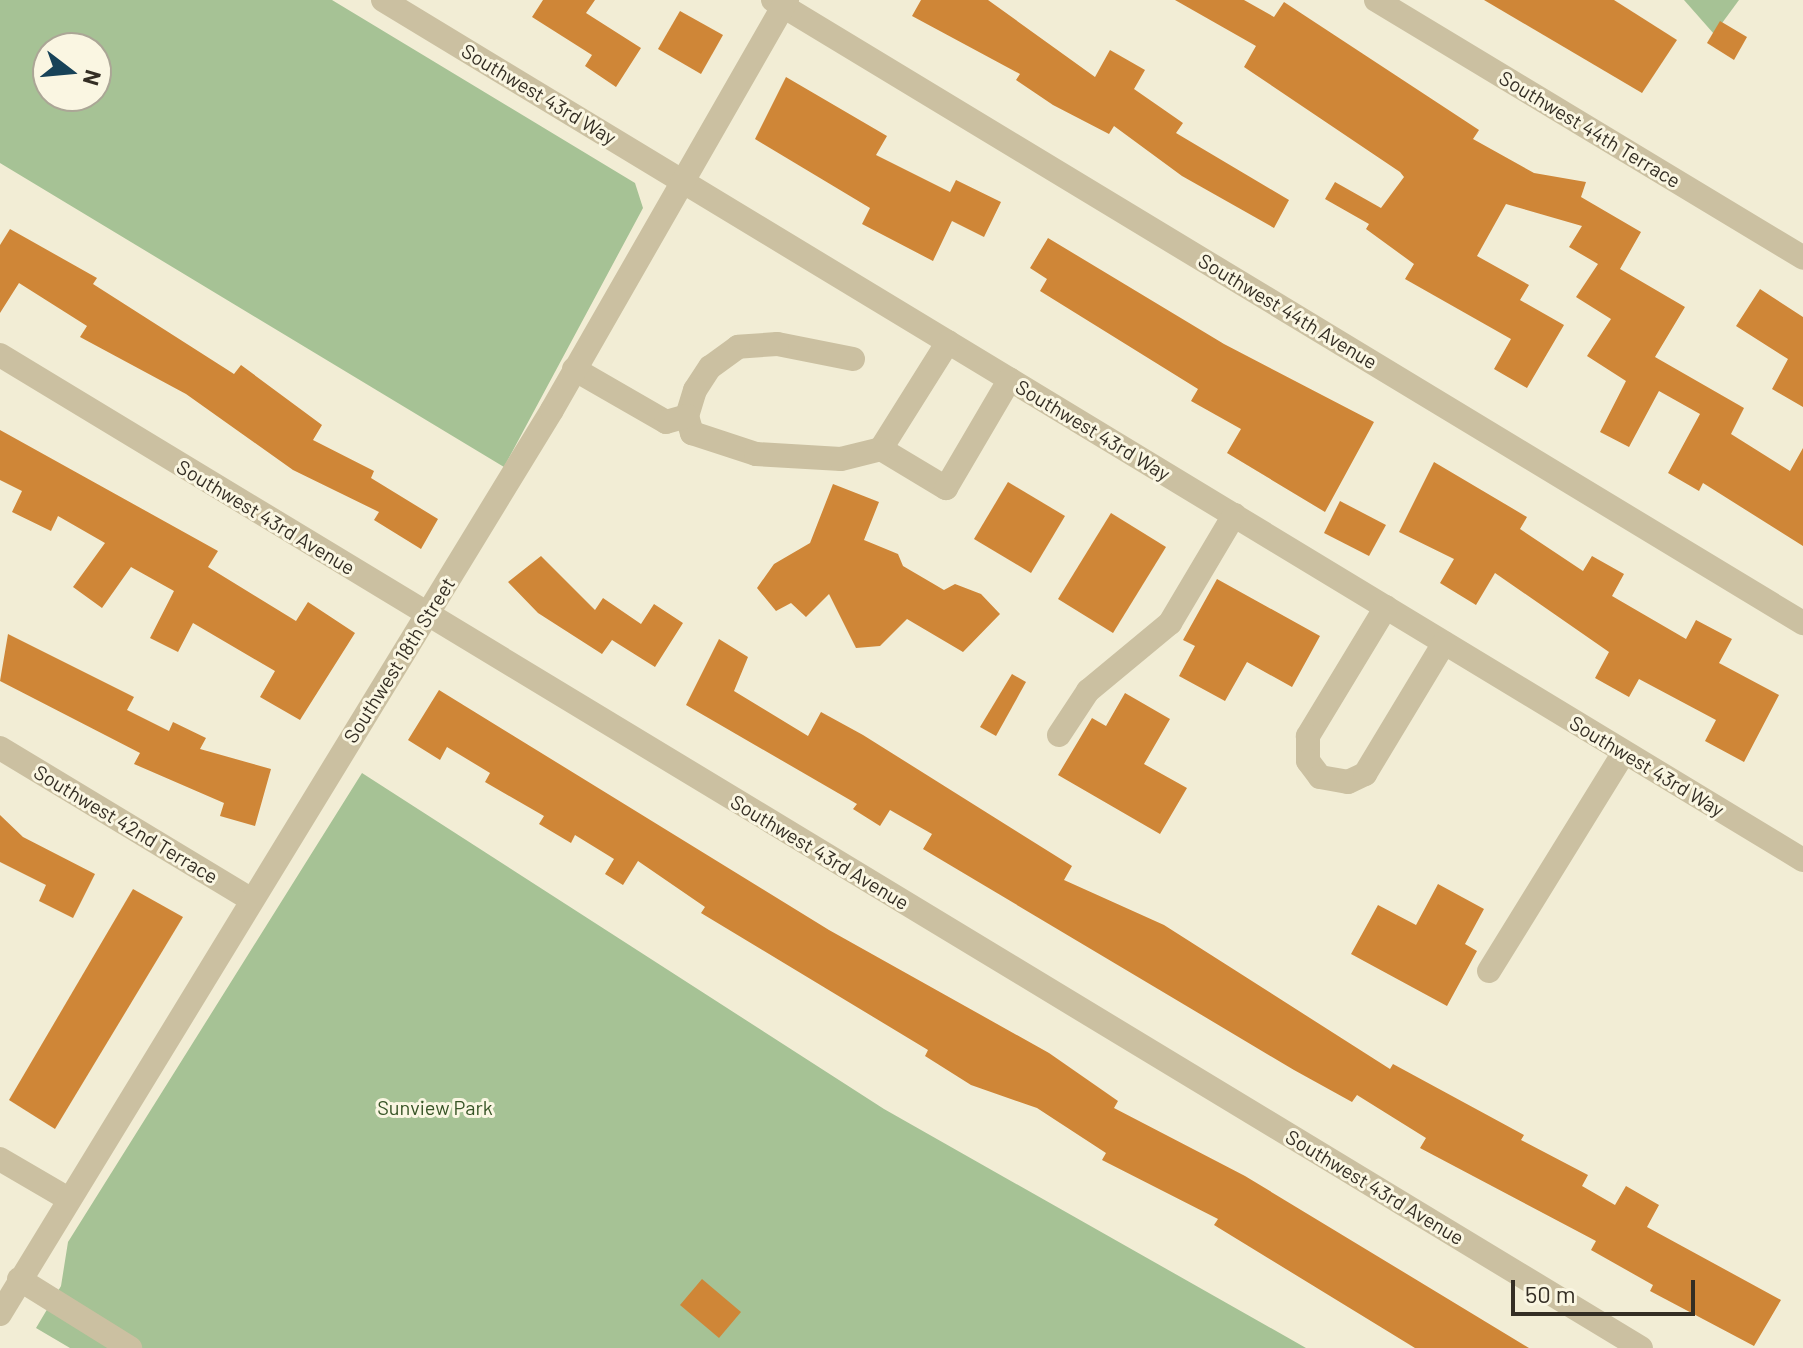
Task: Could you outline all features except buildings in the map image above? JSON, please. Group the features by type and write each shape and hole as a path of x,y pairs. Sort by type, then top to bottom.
{"street":[{"name":"Southwest 43rd Way","path":"383,0 1803,860"},
{"name":"Southwest 44th Terrace","path":"1376,0 1803,258"},
{"name":"Southwest 18th Street","path":"0,1314 65,1197 252,900 574,369 781,2"},
{"name":"Southwest 44th Avenue","path":"781,2 1803,623"},
{"path":"687,416 705,443 756,454 841,459 881,449 948,342"},
{"path":"574,369 666,422 687,416 710,367 738,347 777,344 853,359"},
{"name":"Southwest 43rd Avenue","path":"0,355 1641,1348"},
{"path":"881,449 946,488 1010,379"},
{"path":"1059,735 1088,691 1170,623 1234,515"},
{"path":"1386,607 1308,736 1308,761 1320,777 1348,782 1365,774 1444,643"},
{"name":"Southwest 42nd Terrace","path":"0,748 252,900"},
{"path":"1489,971 1624,752"},
{"path":"0,1159 65,1197"},
{"path":"19,1279 130,1348"}],"green space":[{"path":"0,0 332,0 635,183 643,208 504,467 0,163"},
{"path":"1684,0 1739,0 1714,34"},
{"name":"Sunview Park","path":"362,773 884,1109 1306,1348 70,1348 36,1328 61,1286 68,1242"}]}
